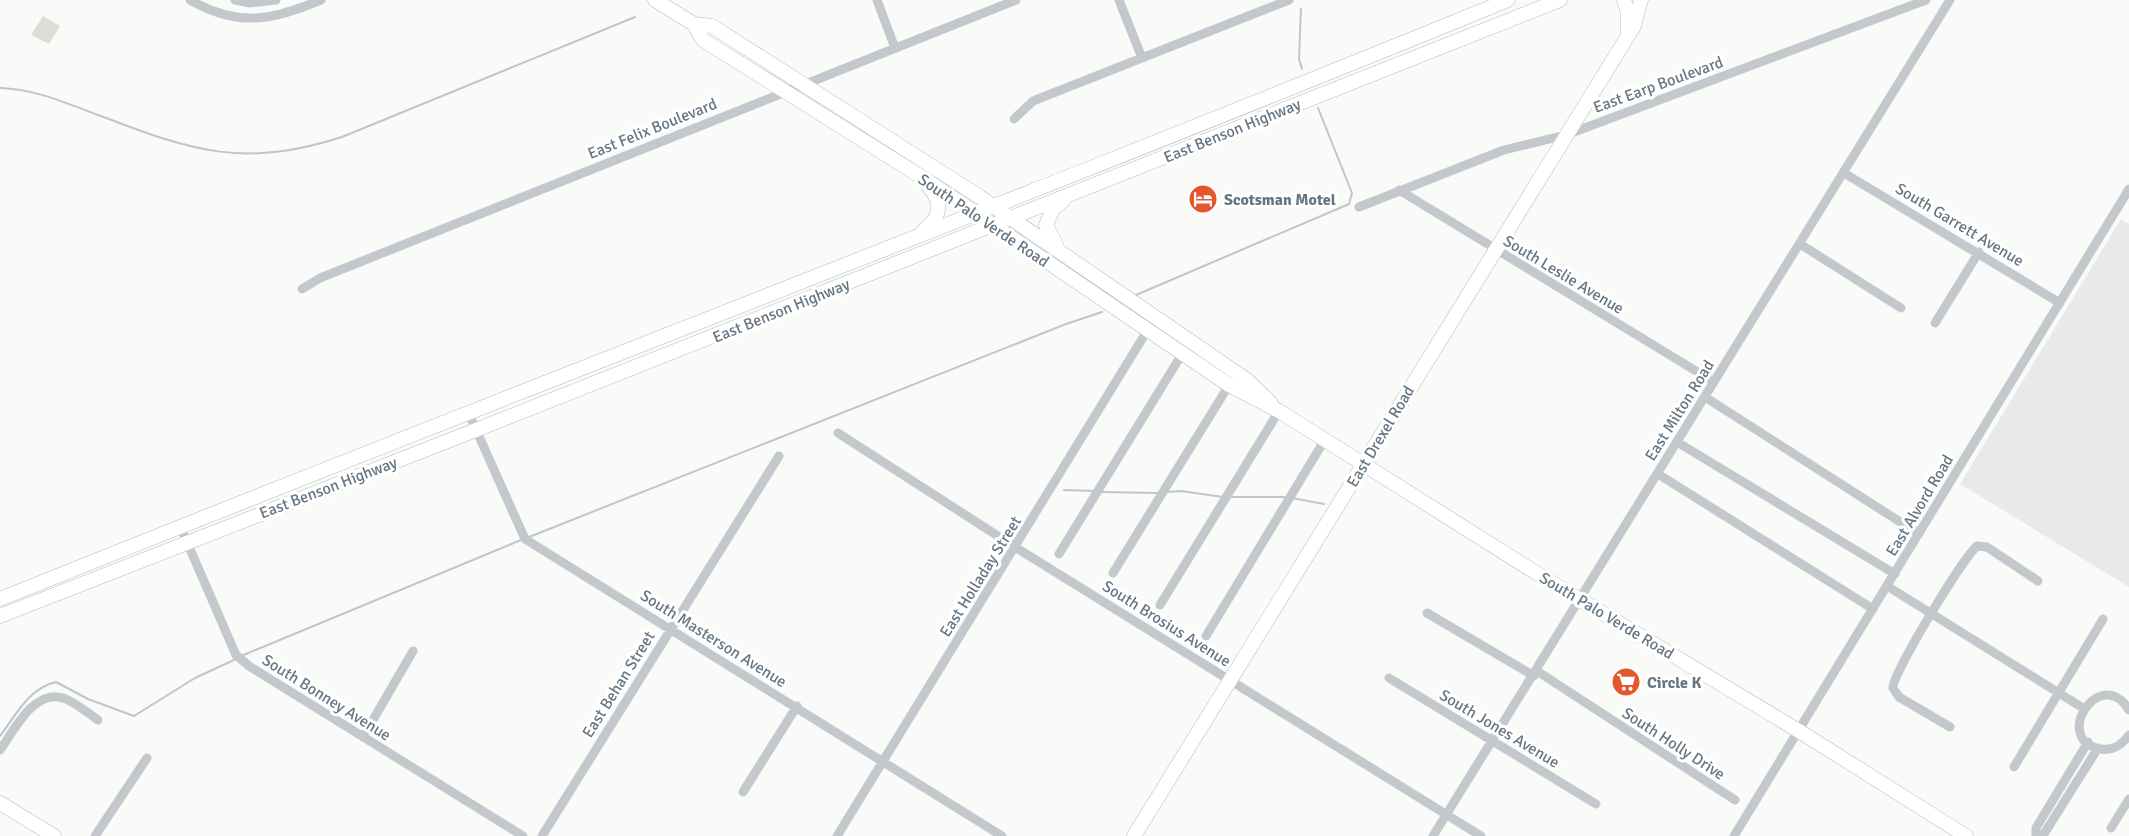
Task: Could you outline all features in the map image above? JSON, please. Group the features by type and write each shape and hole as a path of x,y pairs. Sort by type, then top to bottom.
{"main road":[{"name":"South Palo Verde Road","path":"655,0 694,24 712,26 993,206 1247,380 1279,411"},
{"name":"East Benson Highway","path":"0,599 180,526 690,327 1508,0"},
{"name":"East Benson Highway","path":"0,616 476,430 1560,0"},
{"path":"1624,0 1629,12 1627,36"},
{"name":"East Drexel Road","path":"1134,836 1627,36 1636,20 1641,0"},
{"name":"South Palo Verde Road","path":"694,24 703,40 785,90 975,213 1229,385 1279,411 1362,465 1799,731 1966,836"},
{"path":"914,238 930,226 939,210 938,198 917,175"},
{"path":"1060,251 1050,237 1046,225 1048,216 1053,209 1084,189"},
{"path":"690,327 698,342"},
{"path":"0,803 54,836"}],"street":[{"path":"190,0 206,10 236,19 264,19 290,13 321,0"},
{"path":"235,0 250,3 276,0"},
{"path":"877,0 896,48"},
{"name":"East Felix Boulevard","path":"302,289 321,278 785,90 896,48 998,3 1016,0"},
{"path":"1119,0 1142,58"},
{"path":"1014,119 1033,101 1289,0"},
{"name":"East Earp Boulevard","path":"1359,207 1504,150 1566,135 1926,0"},
{"name":"East Milton Road","path":"1434,836 1950,0"},
{"name":"South Garrett Avenue","path":"1844,173 1979,252 2060,303"},
{"name":"East Alvord Road","path":"1734,836 2129,189"},
{"name":"South Leslie Avenue","path":"1399,190 1714,382"},
{"path":"1800,244 1901,309"},
{"path":"1935,323 1979,252"},
{"name":"East Holladay Street","path":"837,836 1147,331"},
{"path":"1059,554 1182,354"},
{"path":"1113,573 1229,385"},
{"path":"1705,397 1919,534"},
{"path":"1160,605 1279,411"},
{"name":"South Masterson Avenue","path":"469,414 525,539 884,760 1002,836"},
{"name":"South Brosius Avenue","path":"838,433 1015,547 1481,836"},
{"path":"1206,636 1324,441"},
{"path":"1677,442 1894,574"},
{"name":"East Behan Street","path":"542,836 778,456"},
{"path":"1658,474 1873,609"},
{"name":"South Bonney Avenue","path":"180,526 185,543 236,655 249,666 523,836"},
{"path":"1950,727 1889,689 1896,673 1977,542 2038,581"},
{"path":"1887,586 2083,708"},
{"name":"South Holly Drive","path":"1427,614 1536,674 1735,800"},
{"path":"2014,767 2103,619"},
{"path":"363,737 413,651"},
{"name":"South Jones Avenue","path":"1389,678 1596,804"},
{"path":"2129,710 2120,700 2104,696 2089,702 2083,708 2079,726 2088,742 2098,748 2115,748 2129,736"},
{"path":"0,750 27,712 43,699 60,697 98,720"},
{"path":"743,792 797,706"},
{"path":"2088,742 2036,828 2037,836 2044,834 2098,748"},
{"path":"95,836 147,758"},
{"path":"2111,828 2129,799"}],"shaded area":[{"path":"43,16 60,26 49,44 31,35"},
{"path":"2121,219 2129,224 2129,587 1960,484"}],"waterway":[{"path":"1301,9 1299,59 1302,69"},
{"path":"0,88 26,91 52,98 134,129 193,147 220,152 276,152 342,137 635,17"},
{"path":"1136,295 1349,204 1352,193 1318,108"},
{"path":"529,537 1066,324 1102,312"},
{"path":"1064,490 1095,491"},
{"path":"1166,492 1181,491 1223,497"},
{"path":"1100,492 1158,493"},
{"path":"1229,497 1286,497"},
{"path":"1292,498 1324,504"},
{"path":"241,656 521,540"},
{"path":"0,736 31,696 46,685 56,682 88,699 134,716 195,678 236,659"}],"place":[{"name":"Scotsman Motel","path":"1203,199"},
{"name":"Circle K","path":"1626,682"}]}
